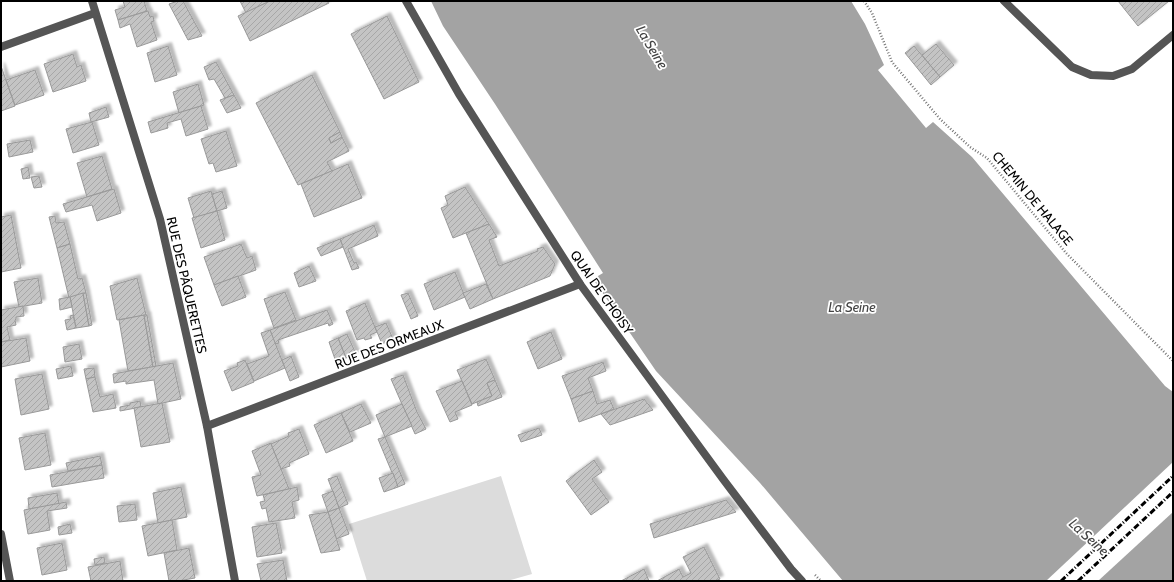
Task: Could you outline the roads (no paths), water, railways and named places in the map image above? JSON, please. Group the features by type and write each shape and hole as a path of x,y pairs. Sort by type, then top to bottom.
{"street":[{"name":"RUE DES PÂQUERETTES","path":"92,1 160,219 207,426 235,581"},
{"name":"QUAI DE CHOISY","path":"406,1 459,94 580,284 791,570 802,581"},
{"path":"1004,1 1072,67 1091,75 1113,76 1132,69 1173,35"},
{"path":"1,47 95,13"},
{"name":"RUE DES ORMEAUX","path":"207,426 580,284"},
{"path":"1,534 10,581"}],"water":[{"name":"La Seine","path":"431,1 851,1 865,24 884,65 878,70 926,128 933,122 972,157 1165,386 1173,392 1173,581 843,581 760,483 656,371 593,279 603,273 495,104 443,26"}],"railway":[{"path":"1061,581 1173,476"},
{"path":"1078,581 1173,492"}]}
